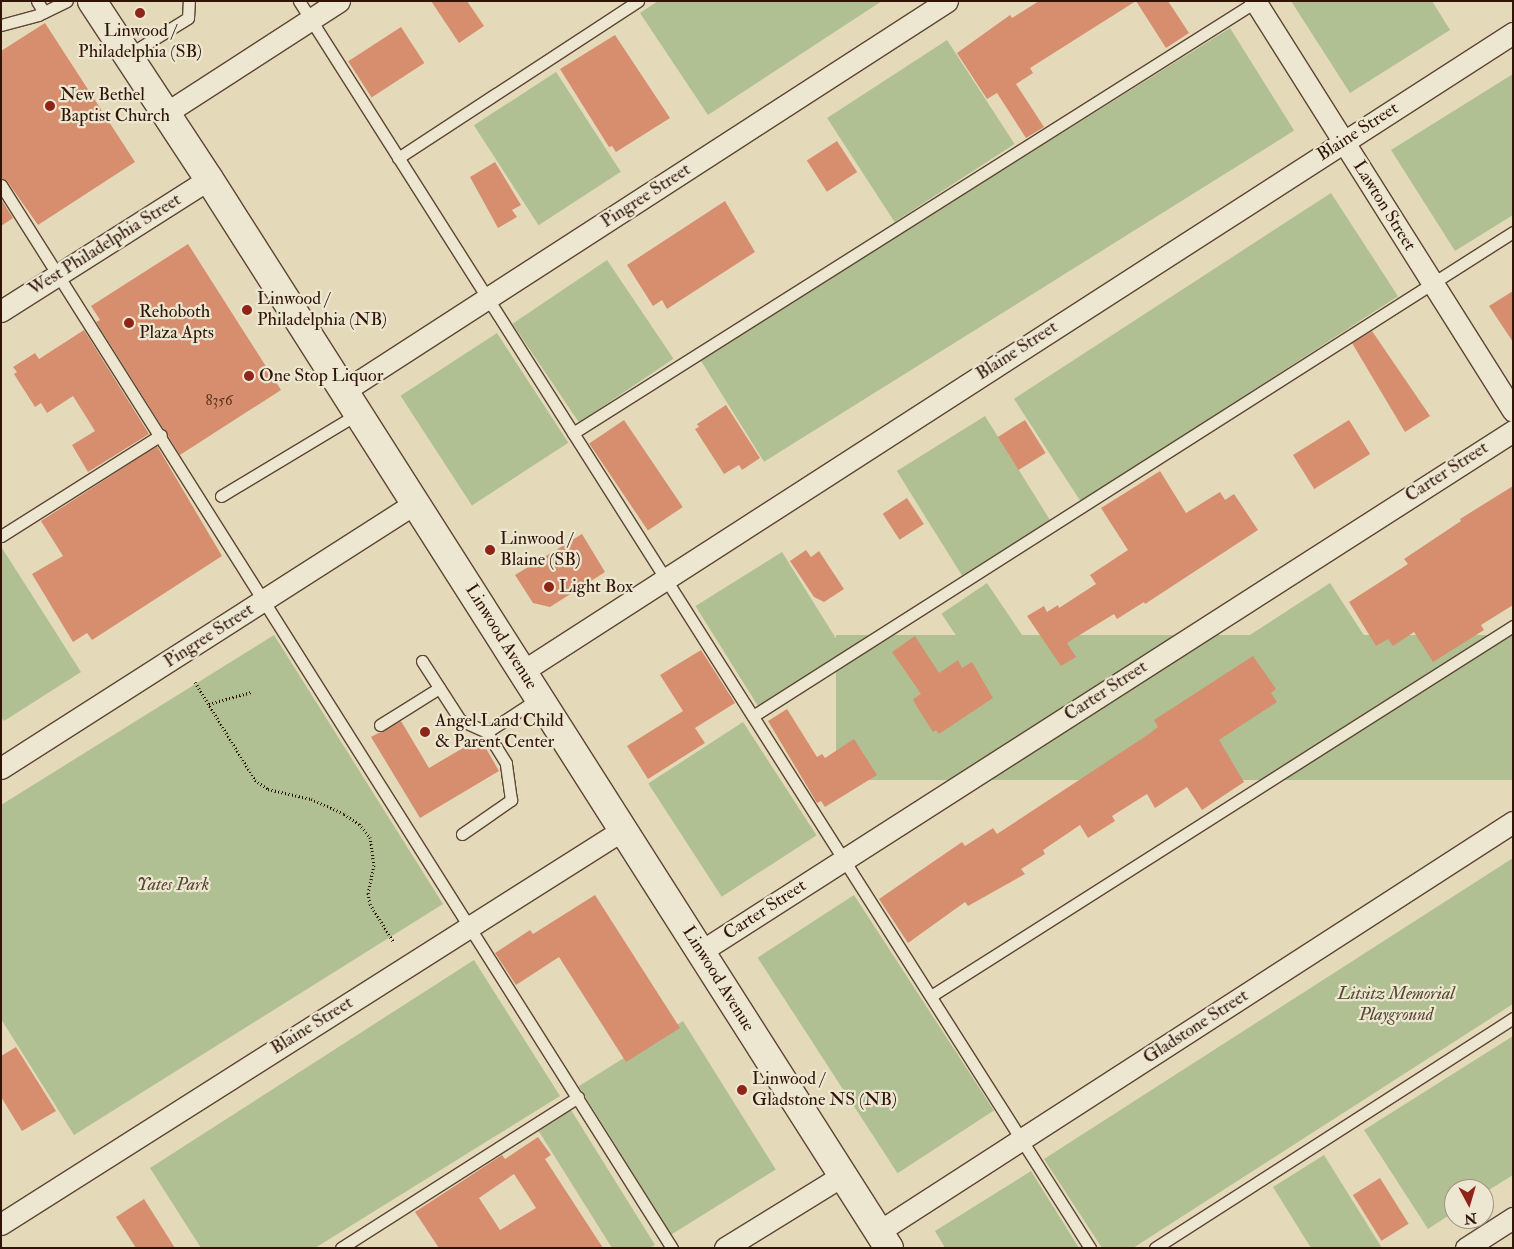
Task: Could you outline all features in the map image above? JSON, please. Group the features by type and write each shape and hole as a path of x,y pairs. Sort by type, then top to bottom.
{"street":[{"name":"Linwood Avenue","path":"92,1 352,402 883,1240"},
{"path":"166,113 339,1"},
{"name":"Pingree Street","path":"352,402 488,299 948,1"},
{"name":"Lawton Street","path":"1256,2 1513,410"},
{"name":"Blaine Street","path":"523,671 1513,33"},
{"name":"West Philadelphia Street","path":"1,311 209,179"},
{"name":"Carter Street","path":"700,952 1513,430"},
{"name":"Pingree Street","path":"1,768 416,504"},
{"name":"Gladstone Street","path":"883,1240 1022,1139 1513,822"},
{"name":"Blaine Street","path":"1,1224 624,829"},
{"path":"725,1248 843,1175"},
{"path":"1466,1248 1513,1218"}],"lane":[{"path":"37,1 44,12"},
{"path":"1,26 44,12 67,1"},
{"path":"128,55 188,18 189,1"},
{"path":"299,1 1090,1248"},
{"path":"398,158 638,1"},
{"path":"573,432 1256,2"},
{"path":"1,185 266,600 672,1248"},
{"path":"753,716 1513,232"},
{"path":"221,496 352,402"},
{"path":"1,536 161,435"},
{"path":"931,996 1513,626"},
{"path":"422,660 460,720 487,732 506,763 511,800 462,834"},
{"path":"380,724 439,688"},
{"path":"487,732 539,698"},
{"path":"1155,1248 1513,1018"},
{"path":"341,1248 578,1097"}],"path":[{"path":"195,682 255,780 268,789 310,800 344,814 359,824 370,837 374,865 368,893 370,904 393,941"},
{"path":"209,704 251,692"}],"green space":[{"path":"658,1 882,1 708,115 640,13"},
{"path":"1291,1 1432,1 1450,30 1350,93"},
{"path":"1230,28 1294,131 764,462 700,359"},
{"path":"947,40 1015,144 895,222 827,118"},
{"path":"556,72 621,172 539,225 474,125"},
{"path":"1513,74 1513,215 1455,251 1391,150"},
{"path":"1331,193 1398,296 1081,502 1014,399"},
{"path":"607,260 674,359 579,422 512,324"},
{"path":"497,333 568,443 472,505 401,396"},
{"path":"985,416 1050,520 962,575 897,471"},
{"path":"2,548 81,672 4,721 1,717"},
{"path":"782,552 845,653 759,707 695,606"},
{"path":"987,583 1055,684 1010,715 941,614"},
{"path":"1330,583 1396,684 1314,738 1248,636"},
{"name":"Yates Park","path":"274,635 443,904 74,1135 1,1019 1,805"},
{"path":"836,635 1513,635 1513,780 836,780"},
{"path":"743,722 817,835 722,897 648,784"},
{"name":"Litsitz Memorial Playground","path":"1513,858 1513,1004 1133,1248 1102,1248 1044,1159"},
{"path":"854,895 994,1111 898,1173 758,958"},
{"path":"474,960 560,1096 315,1248 201,1248 150,1168"},
{"path":"683,1021 776,1169 671,1235 579,1086"},
{"path":"1513,1036 1513,1175 1494,1187 1494,1179 1444,1179 1444,1219 1428,1229 1364,1130"},
{"path":"571,1110 655,1245 650,1248 612,1248 538,1130"},
{"path":"1324,1155 1382,1248 1311,1248 1273,1187"},
{"path":"1031,1171 1079,1248 945,1248 935,1231"}],"building":[{"path":"431,1 467,1 484,26 459,43"},
{"path":"1039,1 1136,1 1030,68 1033,73 1016,84 1044,127 1026,138 997,93 987,99 957,53 1010,15 1012,18"},
{"path":"1136,1 1168,1 1189,33 1166,48"},
{"name":"New Bethel Baptist Church","path":"45,23 135,162 38,225 7,181 1,178 1,51"},
{"path":"401,27 424,63 372,97 348,61"},
{"path":"615,35 670,118 616,152 612,146 609,147 560,69"},
{"path":"837,141 857,172 827,192 807,161"},
{"path":"495,162 521,205 512,210 517,217 498,228 470,177"},
{"path":"1,199 13,218 1,226"},
{"path":"725,201 755,252 667,309 662,300 653,306 627,265"},
{"path":"188,244 281,390 180,455 96,322 100,320 91,306"},
{"path":"1513,291 1513,342 1489,306"},
{"path":"84,330 149,434 88,472 72,445 95,431 73,396 47,413 41,403 35,407 14,374 17,372 13,367 35,353 39,359"},
{"path":"1372,331 1430,416 1405,432 1352,343"},
{"path":"726,405 760,458 742,470 739,465 724,474 695,429 699,427 697,424"},
{"path":"624,420 683,507 648,531 589,443"},
{"path":"1025,420 1046,453 1019,470 998,437"},
{"path":"1349,420 1370,454 1314,489 1293,455"},
{"path":"157,446 222,556 92,640 87,633 73,642 32,574 63,556 41,521"},
{"path":"1160,471 1186,513 1220,492 1225,500 1234,494 1258,530 1145,604 1144,602 1117,619 1114,614 1067,643 1076,657 1061,666 1027,616 1044,606 1047,612 1058,605 1059,608 1096,584 1090,575 1128,550 1101,508"},
{"path":"1513,486 1513,605 1481,625 1484,630 1433,662 1414,632 1393,646 1388,639 1376,646 1349,602 1408,564 1404,559 1461,521 1460,519"},
{"path":"907,498 924,524 900,540 883,514"},
{"path":"582,534 605,572 550,607 533,603 515,575"},
{"path":"806,550 811,557 819,551 844,589 824,602 814,597 790,561"},
{"path":"915,636 939,673 958,660 962,668 972,662 993,698 939,734 936,730 933,732 917,707 913,699 921,694 892,652"},
{"path":"701,650 735,703 695,728 705,743 648,779 627,746 683,711 660,675"},
{"path":"1253,656 1276,689 1271,693 1277,702 1219,740 1244,782 1202,810 1187,787 1155,808 1147,794 1112,816 1115,821 1088,838 1080,825 1043,850 1045,854 1021,869 1025,874 968,906 965,902 908,943 879,899 962,842 965,846 993,828 997,834 1146,736 1158,727 1154,720"},
{"path":"787,709 817,757 822,754 825,758 854,739 877,775 825,807 821,801 817,803 768,721"},
{"path":"401,721 429,768 480,738 499,771 420,818 371,737"},
{"path":"595,895 680,1028 626,1062 559,957 516,985 495,953 530,930 533,934"},
{"path":"16,1047 56,1111 22,1131 1,1097 1,1056"},
{"path":"538,1137 551,1155 545,1159 603,1248 439,1248 415,1212 502,1155 505,1159","holes":["514,1174 536,1208 500,1230 479,1198"]},
{"path":"1380,1178 1409,1224 1381,1241 1353,1195"},
{"path":"144,1199 175,1248 136,1248 116,1217"}],"place":[{"name":"Linwood / Philadelphia (SB)","path":"140,13"},
{"name":"New Bethel Baptist Church","path":"50,106"},
{"name":"Linwood / Philadelphia (NB)","path":"247,310"},
{"name":"Rehoboth Plaza Apts","path":"129,323"},
{"name":"One Stop Liquor","path":"249,376"},
{"name":"Linwood / Blaine (SB)","path":"490,550"},
{"name":"Light Box","path":"549,587"},
{"name":"Angel Land Child & Parent Center","path":"425,732"},
{"name":"Linwood / Gladstone NS (NB)","path":"742,1090"}]}
